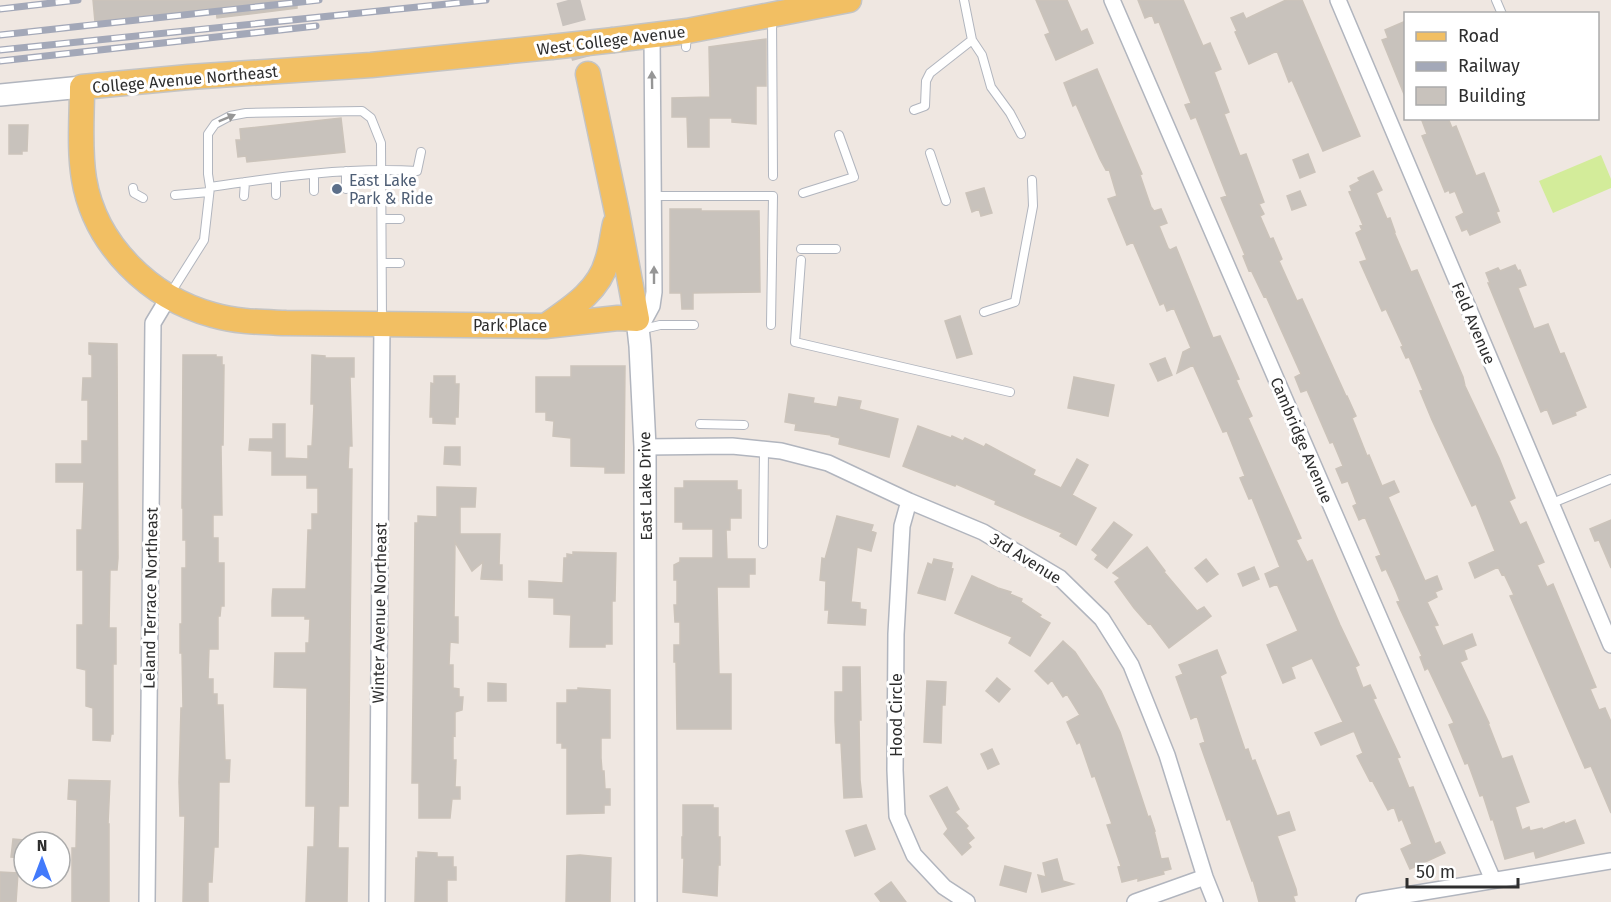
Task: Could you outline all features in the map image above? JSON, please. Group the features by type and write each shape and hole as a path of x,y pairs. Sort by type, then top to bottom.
{"main road":[{"name":"West College Avenue","path":"371,65 652,36 687,39 772,15 849,0"},
{"name":"College Avenue Northeast","path":"82,87 189,77 371,65"},
{"name":"East Lake Drive","path":"588,74 638,325"},
{"name":"Park Place","path":"82,87 81,145 84,178 98,223 112,246 147,282 168,298 191,308 215,316 245,321 545,326 618,318 638,325"},
{"path":"545,326 575,306 591,289 607,264 617,212"}],"street":[{"name":"Cambridge Avenue","path":"1112,0 1492,880"},
{"name":"Feld Avenue","path":"1338,0 1611,645"},
{"path":"638,325 652,306 654,292 652,36"},
{"name":"College Avenue Northeast","path":"0,95 82,87"},
{"name":"Leland Terrace Northeast","path":"147,902 153,323 168,298"},
{"name":"Winter Avenue Northeast","path":"377,902 382,323"},
{"name":"East Lake Drive","path":"638,325 645,447 645,902"},
{"name":"3rd Avenue","path":"645,447 732,446 781,452 828,463 909,501 984,532 1060,578 1102,619 1131,665 1167,755 1215,902"},
{"name":"Hood Circle","path":"909,501 902,526 896,634 897,816 914,855 944,887 967,902"},
{"path":"1364,902 1611,861"},
{"path":"1135,902 1205,877"}],"lane":[{"path":"964,0 972,40 982,56 991,87 1010,113 1021,134"},
{"path":"772,15 773,176"},
{"path":"914,110 925,106 926,81 930,73 972,40"},
{"path":"168,298 204,240 210,190 207,174 208,134 215,124 230,116 246,113 362,111 371,118 381,143 382,323"},
{"path":"803,193 854,177 839,135"},
{"path":"175,195 244,182 314,174 382,169 417,171 421,152"},
{"path":"930,153 946,201"},
{"path":"346,171 346,189"},
{"path":"314,174 314,191"},
{"path":"276,179 276,195"},
{"path":"984,312 1015,302 1033,206 1032,180"},
{"path":"244,182 244,196"},
{"path":"133,188 134,193 143,198"},
{"path":"654,196 773,196 771,325"},
{"path":"382,219 400,219"},
{"path":"801,249 836,249"},
{"path":"801,260 795,342 1010,392"},
{"path":"382,263 400,263"},
{"path":"638,325 694,325"},
{"path":"700,424 744,425"},
{"path":"763,544 764,450"},
{"path":"1550,504 1592,482 1611,479"}],"green space":[{"path":"1601,155 1611,179 1611,188 1553,213 1539,181"}],"building":[{"path":"93,0 297,0 297,8 217,18 216,10 95,22"},
{"path":"1036,0 1067,0 1081,32 1087,29 1093,43 1056,60 1045,35 1050,33"},
{"path":"1138,0 1183,0 1203,46 1210,43 1221,69 1214,72 1229,112 1224,114 1240,156 1246,154 1264,202 1259,204 1264,214 1260,216 1282,259 1279,261 1297,301 1302,299 1347,396 1356,416 1352,418 1382,486 1394,481 1399,492 1388,497 1425,581 1437,576 1442,589 1435,592 1437,597 1427,602 1438,625 1434,626 1443,646 1472,634 1476,645 1464,650 1467,659 1460,662 1489,723 1502,759 1512,756 1529,802 1515,807 1522,830 1529,827 1530,831 1542,828 1543,830 1575,820 1584,843 1536,858 1534,851 1505,859 1483,795 1480,796 1468,763 1465,764 1449,725 1454,723 1428,668 1425,670 1420,657 1422,656 1397,602 1400,601 1386,569 1382,571 1376,557 1381,555 1365,517 1359,520 1353,506 1357,504 1348,481 1342,483 1336,469 1343,466 1333,442 1330,443 1307,390 1301,392 1295,377 1301,374 1266,296 1264,297 1251,270 1249,271 1243,256 1245,255 1221,198 1227,196 1196,117 1191,119 1185,105 1191,103 1159,22 1155,23 1152,15 1145,18"},
{"path":"1286,0 1302,0 1360,136 1323,151 1292,80 1289,82 1277,51 1249,64 1231,18 1243,13 1246,19"},
{"path":"1404,22 1404,94 1382,40 1388,38 1385,30"},
{"path":"766,39 766,86 756,86 756,124 732,122 732,118 709,118 709,147 688,147 687,117 672,117 672,98 710,97 709,47"},
{"path":"1097,69 1142,174 1140,175 1151,207 1154,211 1161,209 1167,223 1159,226 1168,248 1170,250 1176,247 1213,338 1220,336 1239,379 1236,380 1252,416 1248,418 1301,538 1296,540 1307,562 1312,560 1359,665 1355,667 1363,688 1370,685 1376,698 1373,699 1400,757 1397,758 1409,788 1413,787 1435,844 1440,842 1445,853 1410,869 1401,849 1412,844 1402,819 1399,821 1394,807 1388,810 1372,780 1370,781 1357,756 1363,753 1354,731 1321,745 1315,733 1343,722 1312,658 1291,667 1295,678 1283,683 1267,645 1298,631 1277,584 1270,587 1265,574 1280,567 1252,498 1249,499 1240,478 1245,476 1227,431 1223,432 1193,365 1177,373 1183,352 1191,348 1174,308 1167,311 1164,303 1160,305 1133,242 1127,245 1108,199 1117,196 1109,169 1106,170 1100,159 1076,104 1073,106 1064,83"},
{"path":"341,118 345,152 247,162 246,156 238,157 236,140 241,140 240,129"},
{"path":"1422,120 1449,120 1452,128 1456,126 1476,176 1484,173 1499,211 1496,212 1500,222 1470,235 1467,229 1462,231 1456,217 1464,213 1455,191 1445,192 1422,136 1427,134"},
{"path":"9,125 28,125 27,151 22,151 22,154 9,154"},
{"path":"1308,154 1315,172 1300,178 1293,160"},
{"path":"1373,171 1382,190 1376,193 1387,219 1390,218 1411,272 1417,270 1465,386 1499,458 1515,498 1509,501 1520,525 1526,522 1544,562 1537,565 1547,587 1553,584 1596,687 1590,689 1599,710 1605,708 1611,722 1611,813 1591,766 1585,768 1510,596 1514,595 1504,574 1502,575 1498,567 1475,578 1469,563 1495,551 1476,504 1472,506 1432,420 1420,391 1423,390 1409,357 1406,358 1386,309 1382,311 1360,262 1367,260 1356,233 1362,230 1360,226 1363,225 1349,192 1352,191 1350,186 1360,181 1358,178"},
{"path":"984,188 992,213 981,216 979,209 972,212 966,193"},
{"path":"1300,191 1306,205 1292,210 1287,196"},
{"path":"670,209 759,211 760,292 693,293 693,309 682,309 681,293 670,293"},
{"path":"1515,265 1518,271 1520,270 1526,285 1518,288 1534,329 1548,324 1560,354 1564,353 1586,407 1575,412 1576,415 1553,424 1547,409 1541,412 1488,283 1490,283 1486,273"},
{"path":"960,316 972,354 957,358 945,321"},
{"path":"89,343 117,344 118,558 117,570 110,570 109,628 116,628 116,664 113,664 113,734 111,734 110,741 93,740 93,708 86,706 86,670 77,668 77,625 83,625 83,570 77,570 77,530 82,530 84,482 56,482 56,464 82,464 82,441 88,441 88,400 82,400 83,378 92,378 92,355 89,354"},
{"path":"183,355 216,355 216,357 222,357 222,365 224,365 223,445 221,445 222,515 213,515 213,538 218,538 218,563 224,563 224,606 221,606 220,616 218,616 218,649 209,649 208,679 213,679 213,694 217,694 217,705 223,705 225,760 230,760 229,782 219,782 218,847 214,847 212,882 208,882 208,902 183,902 185,816 180,816 179,782 181,708 183,708 180,624 182,624 182,568 186,568 186,540 183,540 182,508"},
{"path":"312,355 325,356 325,358 354,358 354,377 350,377 352,446 349,446 348,469 352,469 348,806 339,806 338,848 348,848 347,902 306,902 308,847 314,847 315,806 306,806 307,688 274,687 275,653 306,653 306,643 309,643 310,619 305,619 305,616 272,616 272,601 273,589 306,589 308,530 312,530 312,514 318,514 318,488 307,488 307,475 272,475 272,451 249,450 250,439 273,439 273,424 285,424 285,458 308,459 308,446 312,446 314,404 311,404"},
{"path":"1165,358 1172,375 1158,381 1150,364"},
{"path":"571,366 625,366 624,473 605,473 605,467 571,466 571,438 553,436 554,421 546,420 546,412 536,412 536,377 571,377"},
{"path":"434,376 455,376 455,384 459,384 458,417 455,417 455,424 433,423 433,417 430,417 431,383 434,384"},
{"path":"1074,377 1114,385 1108,416 1068,408"},
{"path":"789,394 814,398 813,403 837,407 839,397 861,401 859,409 898,419 889,457 839,444 840,438 831,435 795,430 796,424 785,422"},
{"path":"918,426 951,438 952,436 963,441 965,438 984,447 986,444 1035,470 1033,475 1061,488 1077,459 1088,465 1072,495 1096,508 1076,545 1060,536 1062,533 995,504 996,501 956,484 955,486 903,466"},
{"path":"445,447 460,447 460,465 444,464"},
{"path":"684,481 737,481 737,490 741,490 741,518 730,518 730,530 726,530 727,559 755,559 755,574 749,574 749,587 717,587 719,674 731,674 731,729 677,729 674,645 680,645 680,622 675,622 674,605 677,605 677,580 674,580 674,565 680,562 680,558 713,558 713,529 683,529 683,522 675,522 675,488 684,488"},
{"path":"437,487 476,488 475,507 460,507 460,534 500,534 499,565 502,565 502,580 481,579 483,562 472,571 455,542 454,617 458,617 458,643 450,642 449,665 453,665 453,688 459,689 459,697 463,697 462,710 455,712 455,736 453,735 453,760 456,760 455,787 460,787 460,799 452,799 450,818 419,818 419,783 412,783 415,523 418,523 418,516 437,517"},
{"path":"837,516 873,525 871,531 876,533 871,551 857,547 851,602 860,603 860,609 866,610 865,625 828,623 829,610 825,610 826,581 820,580 822,558 825,559"},
{"path":"1611,520 1611,568 1599,540 1595,541 1590,529"},
{"path":"1114,522 1132,535 1107,568 1095,559 1098,555 1092,550"},
{"path":"1147,547 1164,572 1197,611 1204,607 1211,616 1169,648 1150,623 1148,624 1134,608 1115,582 1120,578 1113,573"},
{"path":"573,552 616,553 615,601 612,601 612,644 605,644 605,647 570,647 571,615 554,614 554,598 529,597 529,581 563,583 564,558 567,558 567,554 573,555"},
{"path":"934,559 952,563 951,568 953,569 945,600 918,593 928,563 932,565"},
{"path":"1206,559 1218,574 1207,582 1195,568"},
{"path":"1254,567 1259,579 1243,586 1238,574"},
{"path":"972,576 1011,592 1010,594 1022,599 1021,602 1050,623 1030,656 1009,643 1012,637 955,613"},
{"path":"1063,641 1075,652 1101,691 1120,732 1148,817 1150,816 1155,831 1161,859 1168,858 1171,869 1163,871 1164,874 1138,881 1138,878 1122,882 1118,867 1121,866 1107,825 1112,824 1080,742 1077,744 1067,722 1080,715 1067,694 1063,697 1052,680 1048,684 1035,671"},
{"path":"1217,650 1226,673 1220,676 1245,750 1248,749 1252,761 1255,760 1277,816 1289,812 1295,830 1277,836 1296,889 1297,895 1293,896 1295,902 1259,902 1253,880 1230,819 1227,820 1200,744 1205,742 1197,716 1191,719 1176,677 1183,674 1179,665"},
{"path":"843,667 860,667 861,720 859,720 862,797 844,798 841,743 836,743 835,720 835,692 843,692"},
{"path":"997,678 1010,689 999,702 986,691"},
{"path":"927,681 946,682 945,705 942,705 941,743 924,742"},
{"path":"488,683 506,684 506,701 488,701"},
{"path":"578,688 610,690 610,738 601,738 605,789 610,789 610,805 604,805 604,813 567,814 567,748 562,748 562,743 557,743 557,703 567,703 567,690 578,690"},
{"path":"992,749 999,764 988,769 981,754"},
{"path":"69,780 110,781 109,902 72,902 72,848 76,848 77,800 68,799"},
{"path":"947,787 959,809 955,812 968,826 966,828 974,838 968,843 971,847 962,855 944,834 948,829 930,796"},
{"path":"683,805 713,805 713,808 718,808 720,865 718,865 717,896 683,892"},
{"path":"866,825 875,849 855,856 846,831"},
{"path":"418,852 437,853 437,857 453,857 456,880 447,880 447,902 415,902"},
{"path":"567,856 611,858 610,902 566,902"},
{"path":"1057,859 1063,881 1073,884 1042,892 1038,875 1046,877 1043,863"},
{"path":"1005,866 1031,873 1026,892 1000,885"},
{"path":"0,872 12,873 12,890 17,890 16,902 0,902"},
{"path":"891,882 906,902 881,902 875,894"}],"tunnel":[{"path":"568,0 588,74"}],"railway":[{"path":"0,9 78,0"},
{"path":"0,35 319,0"},
{"path":"0,50 486,0"},
{"path":"0,61 316,26"}],"place":[{"name":"East Lake Park & Ride","path":"337,189"}]}
